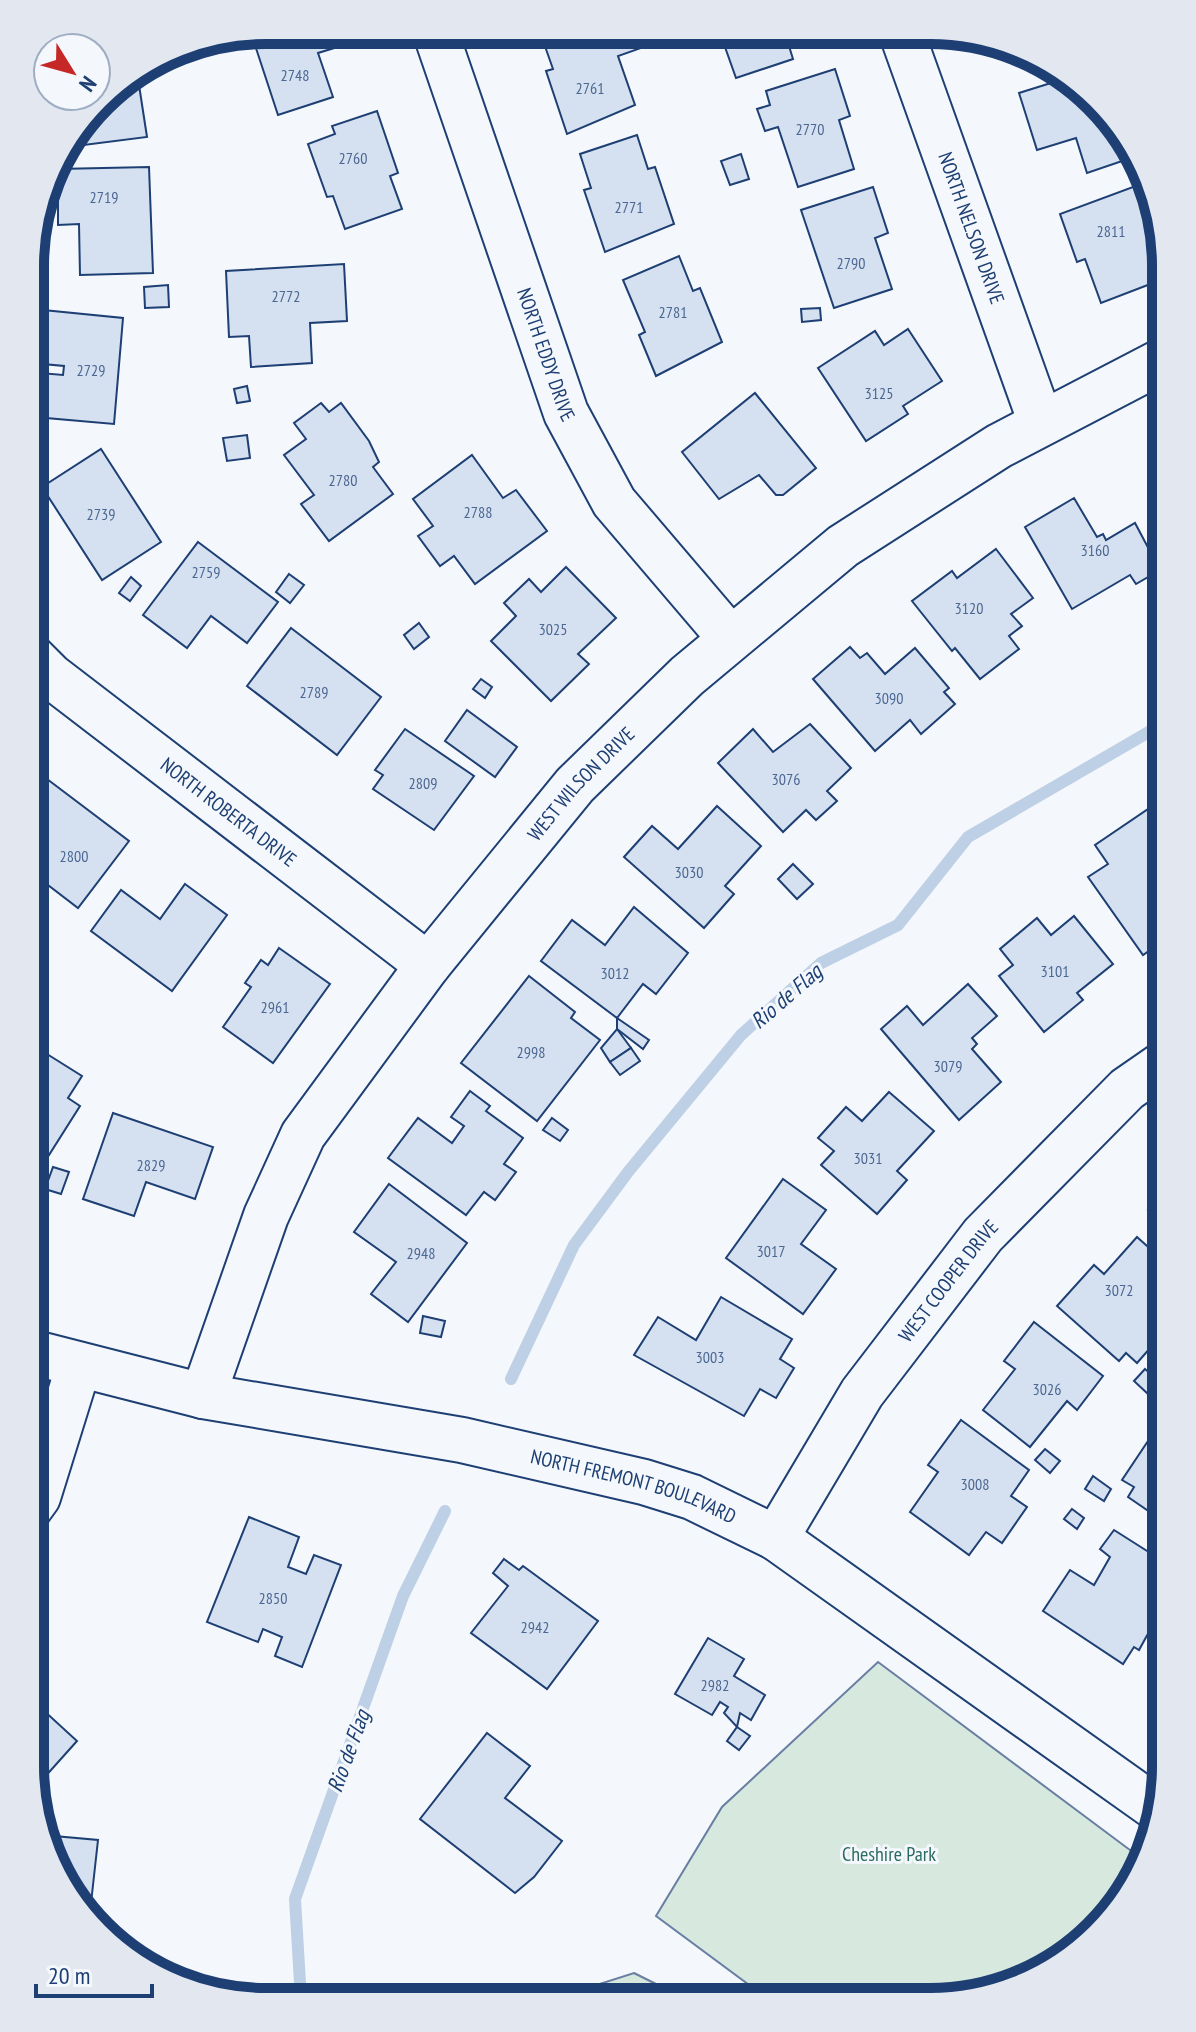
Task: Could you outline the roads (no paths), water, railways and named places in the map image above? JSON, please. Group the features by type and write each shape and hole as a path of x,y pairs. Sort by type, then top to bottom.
{"street":[{"name":"NORTH EDDY DRIVE","path":"439,44 566,413 614,502 730,638"},
{"name":"NORTH NELSON DRIVE","path":"906,44 1041,423"},
{"name":"WEST WILSON DRIVE","path":"203,1396 266,1216 303,1135 428,965 575,785 730,638 843,546 1041,423 1152,366"},
{"name":"NORTH ROBERTA DRIVE","path":"44,669 428,965"},
{"name":"WEST COOPER DRIVE","path":"776,1538 862,1393 983,1235 1127,1089 1152,1072"},
{"name":"NORTH FREMONT BOULEVARD","path":"44,1356 203,1396 462,1440 644,1482 692,1497 776,1538 1151,1792"},
{"path":"44,1478 79,1365"}],"waterway":[{"name":"Rio de Flag","path":"511,1379 574,1245 628,1172 741,1035 821,963 898,925 968,837 1152,730"},
{"name":"Rio de Flag","path":"300,1988 295,1899 403,1596 445,1511"}],"park label":[{"name":"Cheshire Park","path":"889,1854"}]}
